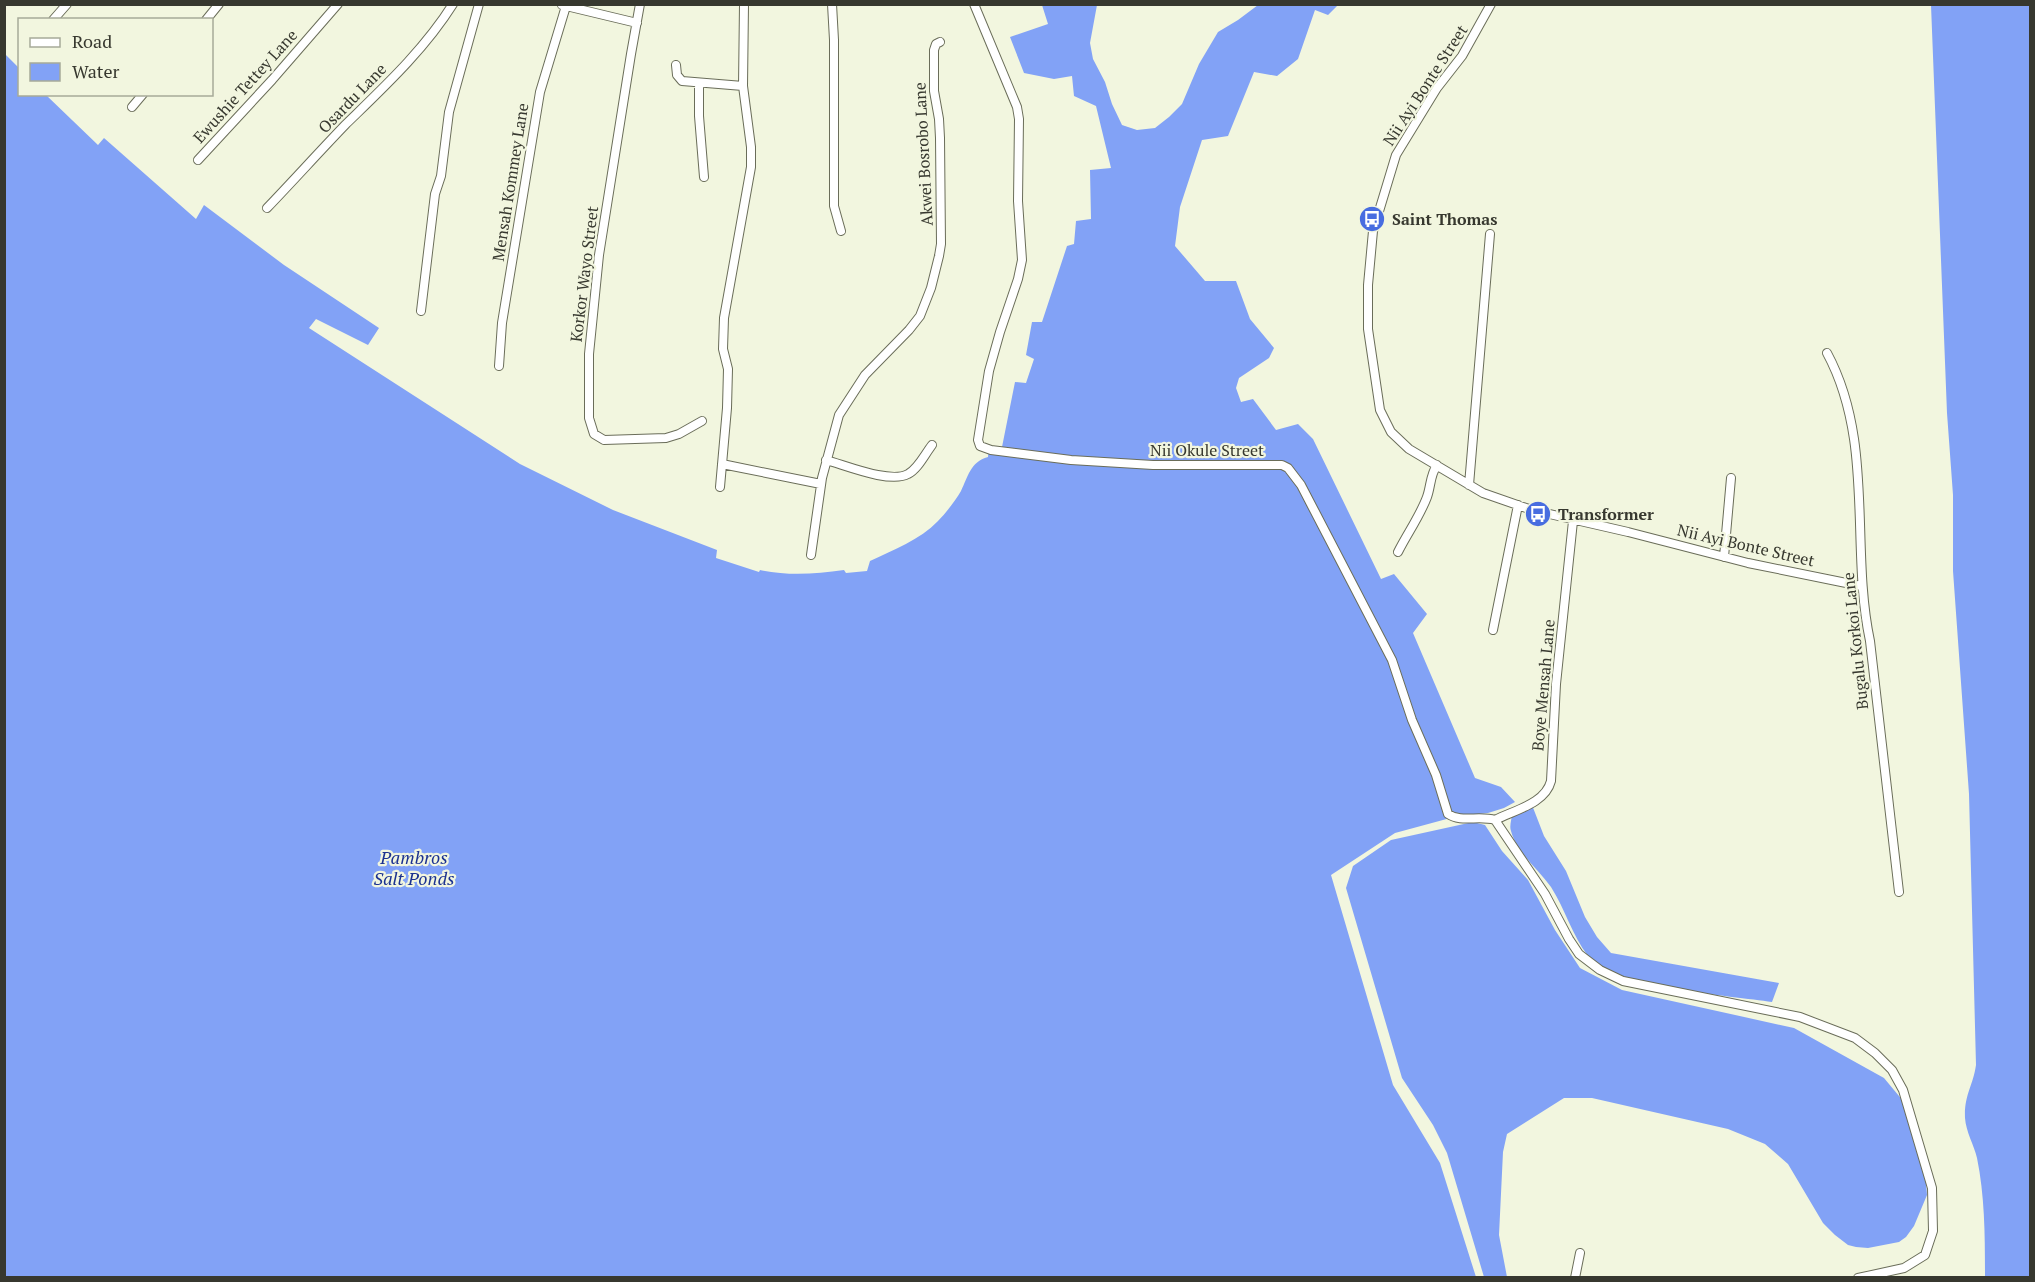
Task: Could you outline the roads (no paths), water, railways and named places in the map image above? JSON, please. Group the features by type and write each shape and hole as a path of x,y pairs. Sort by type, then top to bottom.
{"street":[{"path":"55,18 67,4"},
{"path":"208,18 219,4"},
{"name":"Ewushie Tettey Lane","path":"198,160 338,4"},
{"name":"Osardu Lane","path":"267,208 394,76 442,22 453,4"},
{"path":"421,311 435,194 441,176 449,112 479,4"},
{"name":"Korkor Wayo Street","path":"640,4 599,255 589,354 589,418 594,434 604,440 666,438 679,434 702,421"},
{"path":"720,488 728,369 723,349 724,318 751,167 751,147 743,86 744,4"},
{"path":"832,4 834,206 841,231"},
{"name":"Nii Okule Street","path":"974,4 1017,107 1019,119 1018,201 1022,260 989,371 978,440 980,446 991,450 1071,460 1153,465 1282,465 1288,468 1301,485 1392,660 1412,720 1436,775 1448,813 1458,819 1484,817 1495,820"},
{"name":"Nii Ayi Bonte Street","path":"1491,4 1462,56 1437,88 1396,155 1373,231 1368,285 1368,329 1380,410 1391,432 1409,449 1469,485 1483,493 1518,505 1574,521 1628,532 1724,557 1862,586"},
{"path":"563,5 637,23"},
{"name":"Mensah Kommey Lane","path":"499,366 502,323 540,92 563,5"},
{"name":"Akwei Bosrobo Lane","path":"811,555 821,483 839,416 865,375 920,316 931,288 941,244 940,138 934,92 934,50 936,44 940,42"},
{"path":"676,65 677,75 681,81 743,86"},
{"path":"699,82 704,177"},
{"path":"132,107 140,96"},
{"path":"1469,485 1490,234"},
{"name":"Bugalu Korkoi Lane","path":"1827,353 1839,375 1853,429 1862,553 1862,586 1899,892"},
{"path":"826,460 884,476 906,476 913,471 932,445"},
{"path":"722,464 821,483"},
{"path":"1398,552 1421,510 1427,496 1431,475 1437,465"},
{"path":"1724,557 1731,478"},
{"path":"1493,630 1518,505"},
{"name":"Boye Mensah Lane","path":"1495,820 1542,798 1549,790 1556,684 1574,521"},
{"path":"1495,820 1545,894 1579,954 1600,970 1623,981 1773,1010 1827,1026 1855,1038 1892,1070 1903,1090 1932,1188 1933,1231 1925,1255 1904,1268 1878,1276 1858,1278"},
{"path":"1575,1278 1580,1253"}],"water":[{"name":"Pambros Salt Ponds","path":"1042,5 1097,5 1090,43 1093,59 1122,125 1137,130 1155,128 1182,104 1199,64 1218,32 1258,5 1338,5 1328,15 1315,10 1298,59 1277,76 1254,72 1228,136 1202,140 1180,207 1175,246 1205,281 1236,281 1250,319 1274,348 1269,358 1239,378 1236,388 1241,402 1253,399 1276,430 1298,424 1313,439 1381,579 1394,574 1427,614 1413,633 1475,778 1501,787 1515,802 1488,813 1454,817 1395,833 1331,875 1393,1085 1440,1163 1476,1277 5,1277 5,54 18,67 18,96 47,96 98,145 104,138 196,219 204,205 284,265 379,328 368,345 316,319 309,328 520,464 613,510 717,550 716,558 759,572 760,570 802,574 844,570 846,573 867,571 870,561 906,544 931,528 956,499 973,466 988,457 989,446 1002,447 1015,382 1026,383 1034,359 1026,355 1032,322 1042,322 1067,246 1074,244 1076,221 1091,219 1090,170 1111,168 1096,106 1074,96 1072,76 1054,79 1024,73 1010,37 1048,24"},
{"path":"1931,5 2030,5 2030,1277 1985,1277 1982,1187 1977,1158 1965,1118 1966,1103 1976,1065 1969,794 1953,571 1953,495 1947,413"},
{"path":"1532,805 1544,836 1566,871 1585,917 1597,937 1611,953 1779,983 1772,1002 1646,983 1601,967 1582,948 1551,887 1523,854 1514,839 1510,827 1512,813"},
{"path":"1473,822 1485,825 1502,851 1528,880 1555,930 1580,968 1622,990 1794,1028 1884,1078 1904,1102 1915,1145 1925,1170 1927,1195 1914,1226 1906,1237 1899,1242 1868,1248 1848,1245 1823,1223 1788,1164 1765,1144 1728,1129 1592,1098 1564,1098 1507,1134 1503,1152 1499,1235 1507,1277 1484,1277 1447,1153 1433,1125 1402,1078 1346,888 1353,866 1391,840"}],"place":[{"name":"Saint Thomas","path":"1372,219"},
{"name":"Transformer","path":"1538,514"}]}
